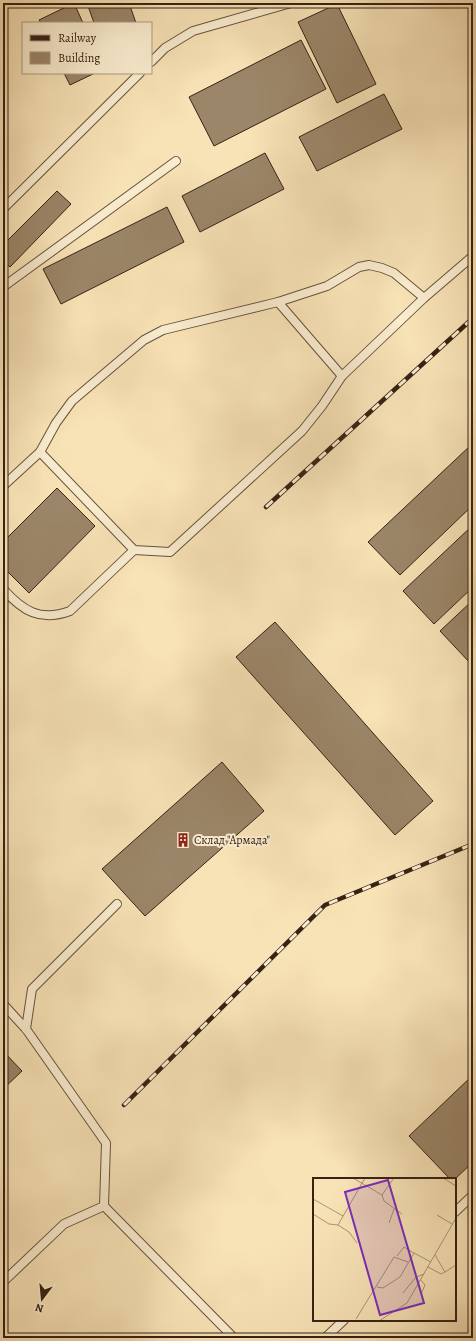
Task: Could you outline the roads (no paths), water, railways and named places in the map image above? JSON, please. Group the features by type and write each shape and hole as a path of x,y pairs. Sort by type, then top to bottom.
{"lane":[{"path":"152,61 164,48 192,31 291,3"},
{"path":"3,209 139,74"},
{"path":"3,287 176,161"},
{"path":"40,452 134,550 170,552 302,431 322,406 342,376 424,298 473,256"},
{"path":"3,486 40,452 56,423 72,401 144,340 163,330 278,302 327,286 359,268 369,265 382,268 394,274 424,298"},
{"path":"278,302 342,376"},
{"path":"3,589 14,602 28,611 42,615 57,616 70,611 134,550"},
{"path":"26,1029 32,989 117,904"},
{"path":"3,1004 26,1029 106,1143 104,1206 234,1338"},
{"path":"456,1211 473,1195"},
{"path":"3,1282 64,1224 104,1206"},
{"path":"325,1338 343,1321"}],"railway":[{"path":"266,507 473,318"},
{"path":"124,1105 325,905 473,844"}],"place":[{"name":"Склад \"Армада\"","path":"183,840"}]}
